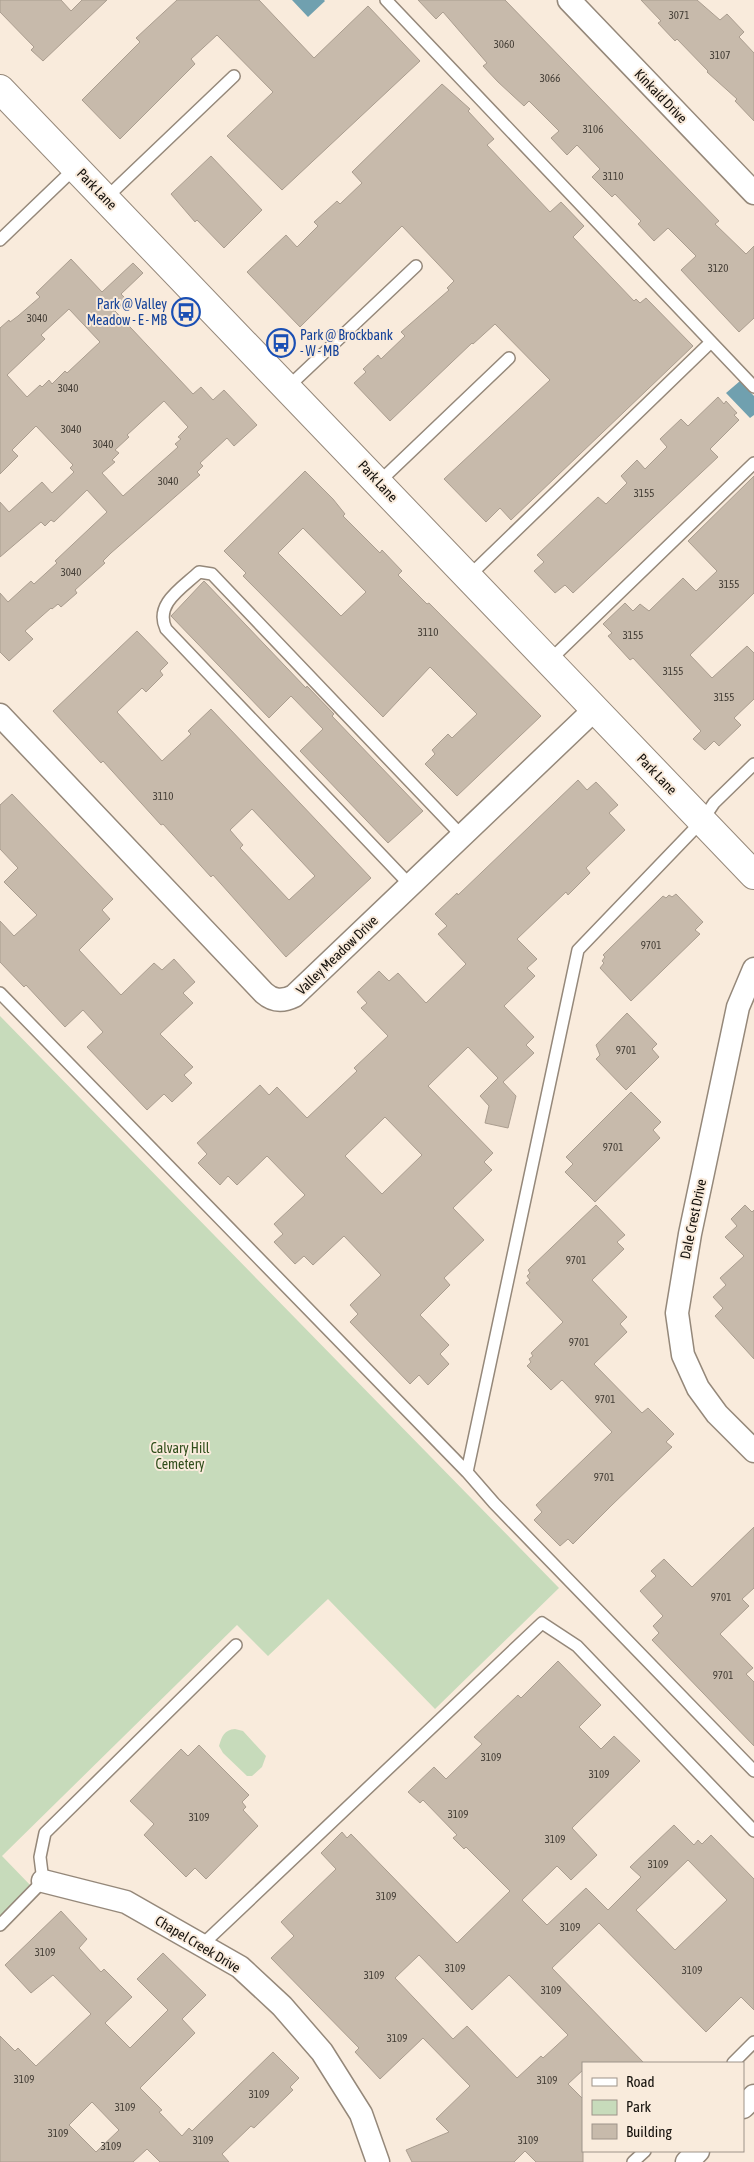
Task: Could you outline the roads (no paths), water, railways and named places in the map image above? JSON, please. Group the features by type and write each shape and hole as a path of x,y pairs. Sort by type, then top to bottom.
{"street":[{"name":"Kinkaid Drive","path":"569,0 754,192"},
{"name":"Park Lane","path":"0,89 288,387 594,710 754,875"},
{"name":"Valley Meadow Drive","path":"0,715 264,993 275,1000 281,1001 294,996 594,710"},
{"name":"Dale Crest Drive","path":"754,968 738,1007 690,1234 680,1285 677,1313 683,1355 698,1388 717,1414 754,1451"},
{"name":"Chapel Creek Drive","path":"43,1881 126,1902 203,1944 240,1967 282,2006 322,2052 361,2114 378,2162"},
{"path":"744,2106 754,2096"},
{"path":"687,2162 697,2152"}],"lane":[{"path":"386,0 754,388"},
{"path":"106,198 234,76"},
{"path":"0,240 76,167"},
{"path":"288,387 416,266"},
{"path":"468,577 711,342"},
{"path":"379,482 509,358"},
{"path":"549,661 754,463"},
{"path":"410,885 166,629 161,620 163,606 199,572 212,574 462,836"},
{"path":"467,1472 578,950 702,821 714,803 754,764"},
{"path":"0,993 467,1472 494,1504 754,1771"},
{"path":"203,1944 542,1623 577,1646 754,1831"},
{"path":"0,1925 43,1881 40,1857 45,1833 236,1645"},
{"path":"734,2062 754,2042"},
{"path":"633,2162 644,2152"}],"water":[{"path":"292,0 324,0 325,1 308,17"},
{"path":"740,381 754,396 754,415 750,418 726,393"}],"place":[{"name":"Park @ Valley Meadow - E - MB","path":"186,312"},
{"name":"Park @ Brockbank - W - MB","path":"281,343"}],"park label":[{"name":"Calvary Hill Cemetery","path":"180,1456"}]}
